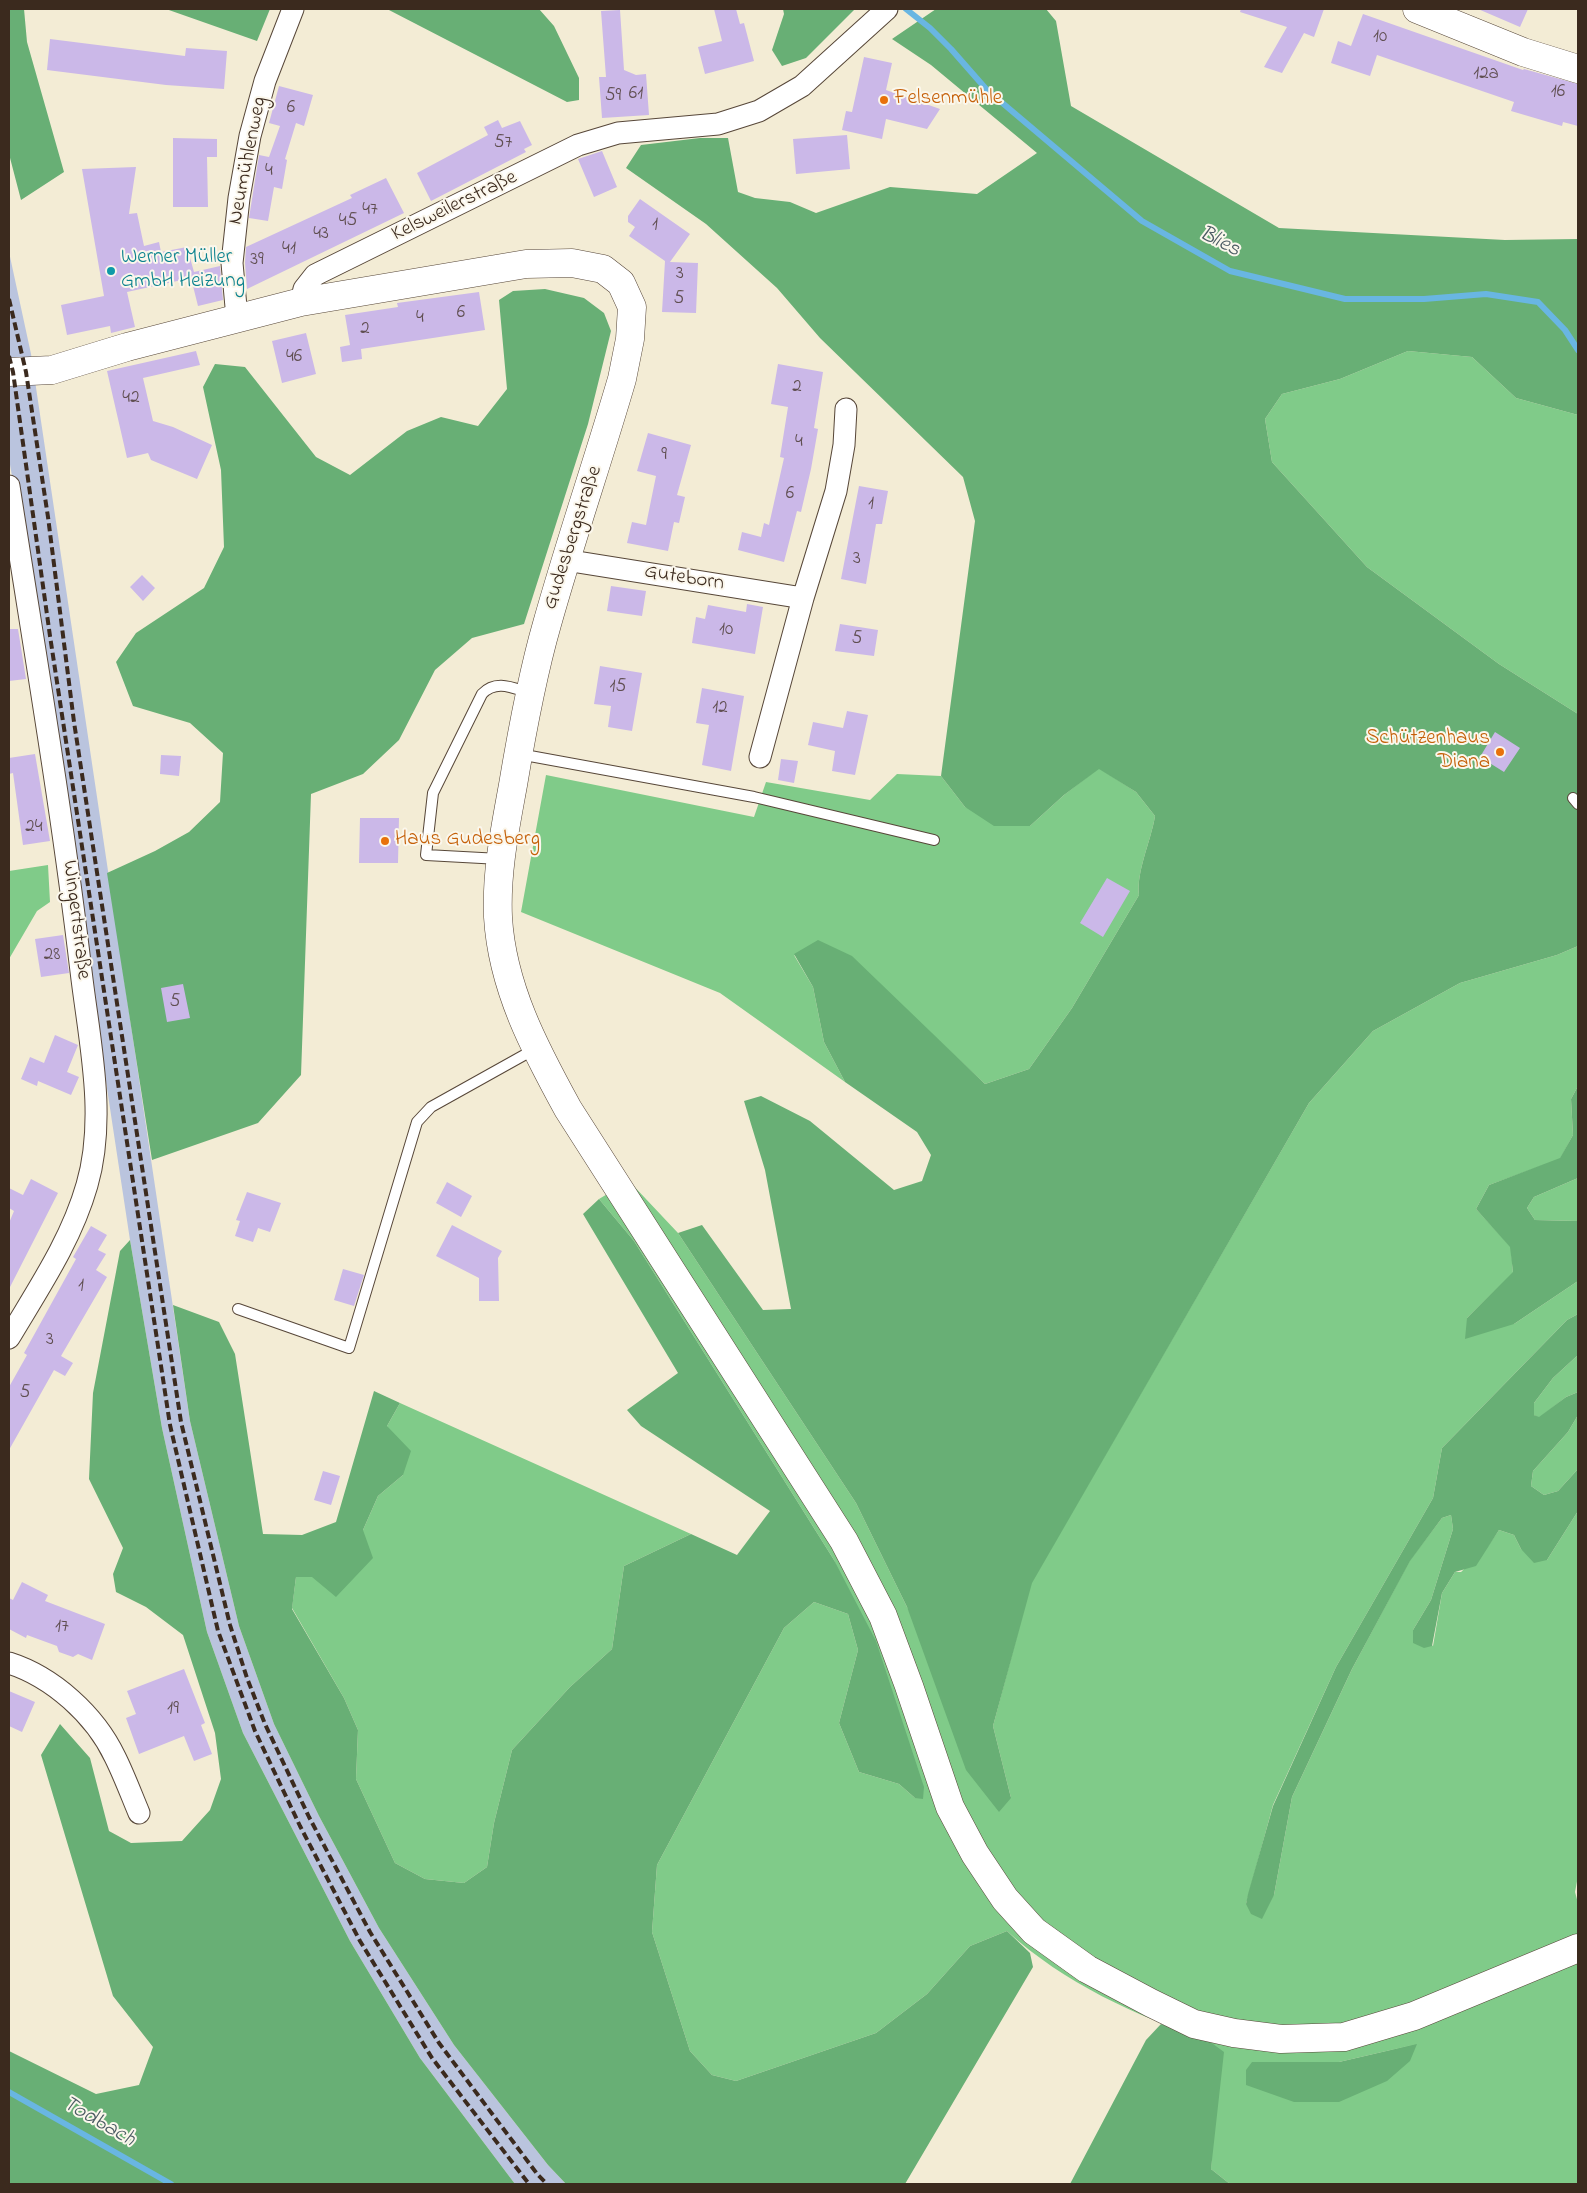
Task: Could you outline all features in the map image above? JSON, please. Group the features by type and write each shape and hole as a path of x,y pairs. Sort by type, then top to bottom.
{"main road":[{"path":"1417,9 1524,52 1578,69"},
{"name":"Gudesbergstraße","path":"301,302 526,264 572,262 602,269 621,283 632,307 630,339 622,380 546,626 518,754 500,860 498,918 503,953 512,993 535,1050 568,1109 844,1541 883,1616 910,1686 950,1807 975,1854 1005,1899 1034,1931 1087,1968 1151,2003 1194,2024 1234,2034 1281,2039 1344,2037 1414,2016 1578,1948"},
{"path":"9,372 52,370 301,302"}],"street":[{"name":"Neumühlenweg","path":"237,318 232,263 250,136 265,81 293,9"},
{"name":"Kelsweilerstraße","path":"301,302 304,289 315,275 578,146 618,133 718,124 759,111 802,86 880,14"},
{"path":"760,757 803,598 836,492 844,445 846,409"},
{"name":"Wingertstraße","path":"9,486 71,882 96,1093 94,1150 85,1192 74,1224 53,1264 9,1338"},
{"name":"Guteborn","path":"566,560 803,598"},
{"path":"9,1663 19,1666 54,1686 80,1708 115,1755 139,1813"}],"lane":[{"path":"500,860 426,855 433,793 482,694 489,687 500,685 531,693"},
{"path":"518,754 754,797 934,840"},
{"path":"238,1309 349,1348 417,1122 431,1107 535,1050"}],"shaded area":[{"path":"9,252 31,354 190,1421 239,1626 274,1724 319,1816 379,1928 454,2045 548,2165 566,2184 515,2184 420,2058 350,1941 243,1733 207,1632 162,1428 130,1240 28,568 9,459"}],"green space":[{"path":"9,9 24,9 27,42 64,172 21,200 9,154"},
{"path":"166,9 270,9 257,41"},
{"path":"387,9 539,9 554,26 579,78 579,100 567,102"},
{"path":"783,9 855,9 806,58 782,66 772,50 784,14"},
{"path":"936,9 1046,9 1056,21 1071,106 1279,228 1505,240 1578,239 1578,415 1516,398 1472,357 1408,351 1340,379 1282,394 1265,419 1272,462 1367,567 1499,664 1578,714 1578,946 1557,955 1460,983 1373,1031 1309,1103 1032,1583 993,1726 1011,1798 999,1812 966,1770 907,1607 856,1503 678,1233 702,1225 763,1310 791,1309 765,1170 744,1101 761,1096 810,1121 894,1190 922,1181 931,1155 917,1132 845,1082 824,1042 813,987 794,954 818,940 852,956 985,1084 1029,1069 1072,1008 1139,895 1142,866 1155,816 1136,792 1099,769 1064,795 1030,826 994,826 965,807 941,776 975,521 963,477 820,338 777,288 706,224 626,168 641,145 700,138 728,138 738,192 755,198 790,202 816,213 890,187 977,194 1037,153 931,65 892,39"},
{"path":"545,289 584,298 604,313 611,331 588,424 524,624 472,638 435,670 399,740 363,774 311,794 301,1075 258,1123 152,1160 107,873 155,851 189,832 220,802 223,753 190,723 133,706 116,662 136,633 204,588 224,547 221,470 203,387 215,364 245,367 316,457 350,475 407,431 441,417 478,426 507,389 499,300 513,291"},
{"path":"1408,351 1472,357 1516,398 1578,415 1578,714 1499,664 1367,567 1272,462 1265,419 1282,394 1340,379"},
{"path":"1099,768 1136,792 1155,816 1142,866 1139,895 1072,1008 1029,1069 985,1084 919,1022 794,955 813,987 824,1042 845,1082 720,993 521,912 546,775 754,817 766,782 870,800 897,774 941,776 965,807 1030,826 1064,795"},
{"path":"48,865 50,902 37,911 9,959 9,871"},
{"path":"1578,946 1578,1086 1571,1099 1573,1135 1560,1159 1489,1185 1476,1209 1511,1247 1513,1273 1467,1318 1514,1324 1578,1281 1578,1314 1567,1320 1442,1448 1433,1498 1336,1667 1273,1805 1246,1904 1274,1895 1292,1797 1352,1669 1410,1560 1442,1518 1451,1515 1453,1529 1431,1600 1413,1630 1433,1646 1442,1593 1455,1572 1461,1572 1488,1546 1499,1530 1514,1535 1521,1549 1547,1560 1578,1511 1578,1876 1575,1892 1578,1903 1578,2184 1230,2184 1211,2169 1213,2137 1209,2041 1154,2020 1102,1996 1053,1967 1007,1931 970,1946 927,1994 876,2033 736,2081 712,2075 690,2051 652,1932 657,1865 784,1628 814,1602 848,1614 858,1650 839,1723 859,1772 899,1784 915,1798 834,1560 634,1241 599,1199 629,1181 678,1233 856,1503 907,1607 1011,1798 993,1726 1031,1583 1309,1103 1373,1031 1460,983 1557,955","holes":["1417,2044 1246,2085 1253,2062 1339,2062"]},
{"path":"1578,1086 1578,1178 1534,1197 1527,1208 1535,1220 1578,1221 1578,1281 1514,1324 1465,1339 1467,1318 1513,1272 1510,1247 1476,1209 1489,1185 1560,1158 1573,1135 1571,1099"},
{"path":"1578,1178 1578,1221 1535,1220 1527,1208 1534,1197"},
{"path":"599,1199 634,1241 834,1560 876,1641 924,1787 923,1799 915,1798 899,1784 859,1772 839,1723 858,1650 848,1614 814,1602 784,1628 657,1865 652,1932 690,2051 712,2075 736,2081 876,2033 927,1994 970,1946 1007,1931 1030,1953 1033,1967 905,2184 566,2184 548,2165 454,2045 379,1928 319,1816 274,1724 239,1626 190,1421 173,1305 219,1322 235,1354 263,1534 302,1535 336,1522 374,1391 400,1403 387,1426 411,1451 403,1475 378,1496 363,1530 373,1558 336,1597 312,1577 296,1577 292,1609 344,1698 358,1730 356,1779 395,1863 425,1879 464,1883 487,1867 494,1823 512,1750 570,1687 612,1649 624,1566 691,1534 737,1555 770,1511 641,1426 627,1410 678,1373 583,1214"},
{"path":"130,1240 162,1428 207,1632 243,1733 350,1941 420,2058 515,2184 9,2184 9,2051 96,2094 139,2085 153,2047 113,1996 41,1755 60,1724 90,1758 109,1831 131,1843 182,1841 210,1810 221,1779 215,1733 183,1635 146,1607 116,1592 113,1574 123,1548 89,1479 93,1393 120,1251"},
{"path":"1578,1314 1578,1355 1553,1378 1534,1403 1534,1415 1539,1417 1566,1397 1578,1392 1578,1415 1568,1432 1533,1471 1531,1486 1544,1495 1558,1491 1578,1469 1578,1511 1547,1560 1534,1563 1521,1549 1514,1535 1499,1530 1476,1566 1455,1572 1442,1593 1432,1646 1424,1648 1413,1643 1413,1630 1431,1600 1453,1529 1451,1515 1442,1518 1410,1561 1352,1669 1292,1797 1274,1895 1262,1919 1251,1914 1246,1904 1248,1894 1273,1806 1336,1667 1433,1498 1442,1448 1567,1320"},
{"path":"1578,1355 1578,1392 1566,1397 1539,1418 1534,1415 1534,1403 1553,1378"},
{"path":"400,1403 691,1534 624,1566 612,1649 570,1687 512,1750 494,1823 487,1867 464,1883 425,1879 395,1863 356,1779 358,1730 344,1698 292,1608 296,1577 312,1577 363,1530 378,1496 403,1475 387,1426"},
{"path":"1578,1415 1578,1469 1558,1491 1544,1495 1531,1486 1533,1471 1568,1432"},
{"path":"1161,2024 1209,2041 1224,2052 1211,2169 1230,2184 1070,2184 1146,2040"},
{"path":"1417,2044 1410,2061 1387,2081 1339,2102 1294,2102 1246,2085 1246,2070 1252,2062 1339,2062"}],"building":[{"path":"714,9 736,9 740,24 744,23 754,61 705,74 698,47 722,41"},
{"path":"1241,9 1324,9 1314,37 1304,33 1282,73 1264,67 1287,27 1240,12"},
{"path":"1478,9 1528,9 1520,27"},
{"path":"620,10 624,70 636,75 646,74 649,115 602,118 599,77 606,77 601,11"},
{"path":"1363,14 1523,70 1578,84 1578,126 1563,122 1562,126 1511,111 1514,102 1377,55 1370,76 1331,63 1338,41 1351,46"},
{"path":"50,39 185,56 186,48 227,51 224,89 166,85 47,70"},
{"name":"Felsenmühle","path":"864,57 892,63 886,90 940,109 927,129 886,119 882,139 842,130 846,111 852,112"},
{"path":"279,86 313,95 304,126 296,123 285,159 287,160 282,189 274,187 268,221 249,218 259,155 269,157 280,126 269,123"},
{"path":"498,120 502,128 520,121 532,145 524,149 526,152 431,201 417,173 488,135 484,127"},
{"path":"847,135 850,169 796,174 793,139"},
{"path":"173,138 217,139 217,157 207,157 208,207 173,207"},
{"path":"602,151 617,187 594,197 578,159"},
{"path":"136,167 129,214 137,213 144,246 159,242 161,252 187,247 194,272 220,266 223,300 198,306 191,278 127,292 135,327 111,333 110,326 67,335 61,305 104,296 82,169"},
{"path":"386,178 404,213 247,289 246,247 352,198 350,195"},
{"path":"640,199 690,234 670,262 698,263 696,313 662,312 665,261 629,236 635,227 628,222 628,216"},
{"path":"479,292 485,330 361,349 362,359 342,362 340,347 350,345 345,315 398,307 397,303"},
{"path":"306,333 316,374 282,383 272,341"},
{"path":"196,351 200,365 143,378 153,421 173,427 212,445 197,479 151,460 148,453 127,458 107,371"},
{"path":"778,364 823,372 814,428 818,429 811,469 801,512 797,511 784,562 738,550 742,532 761,537 764,523 769,525 784,458 780,457 788,407 771,404"},
{"path":"648,433 691,445 677,495 685,497 679,523 674,522 668,551 627,543 632,522 646,525 656,476 637,471"},
{"path":"859,486 888,491 882,524 876,524 866,584 841,579"},
{"path":"142,575 155,588 143,601 130,587"},
{"path":"611,586 646,591 642,616 607,611"},
{"path":"747,604 763,607 755,654 692,643 696,617 705,619 708,605 746,612"},
{"path":"840,624 878,630 874,656 835,651"},
{"path":"9,629 18,629 26,679 9,681"},
{"path":"600,666 642,673 632,731 608,727 611,706 594,704"},
{"path":"702,688 744,696 731,771 702,765 709,725 696,723"},
{"path":"847,711 868,715 855,775 832,771 835,751 808,745 813,722 843,728"},
{"name":"Schützenhaus Diana","path":"1495,732 1520,748 1504,772 1480,757"},
{"path":"35,754 50,841 23,845 13,773 9,774 9,758"},
{"path":"161,755 181,756 179,776 160,774"},
{"path":"781,759 798,761 794,783 778,780"},
{"path":"360,818 399,818 398,863 359,863"},
{"path":"1107,878 1130,891 1103,937 1080,923"},
{"path":"63,935 69,973 41,977 35,939"},
{"path":"183,984 190,1018 167,1022 161,988"},
{"path":"55,1035 78,1045 67,1072 79,1077 71,1095 38,1081 37,1086 21,1079 30,1057 44,1063"},
{"path":"31,1179 58,1193 9,1289 9,1223 14,1211 9,1208 9,1188 23,1195"},
{"path":"447,1182 472,1196 461,1217 436,1203"},
{"path":"247,1192 281,1203 270,1232 258,1228 253,1242 235,1236 240,1221 236,1220"},
{"path":"452,1225 502,1251 498,1258 499,1301 479,1301 479,1278 436,1256"},
{"path":"91,1226 107,1235 98,1250 106,1254 96,1270 107,1277 61,1356 73,1363 65,1376 54,1370 9,1450 9,1387 27,1355 24,1353 76,1259 73,1257"},
{"path":"343,1269 364,1275 354,1306 334,1300"},
{"path":"323,1471 340,1476 331,1505 314,1500"},
{"path":"22,1582 48,1595 45,1601 105,1624 92,1660 78,1654 73,1657 59,1652 57,1646 27,1635 26,1638 9,1629 9,1598 13,1600"},
{"path":"184,1669 205,1723 201,1725 212,1754 194,1761 184,1736 139,1754 126,1718 136,1714 127,1691"},
{"path":"9,1691 35,1702 22,1732 9,1726"}],"waterway":[{"name":"Blies","path":"906,9 930,28 987,90 1142,221 1230,271 1345,299 1424,299 1486,294 1538,302 1565,330 1578,350"},
{"name":"Todbach","path":"9,2092 171,2184"}],"railway":[{"path":"9,299 26,372 48,517 74,722 181,1422 230,1625 247,1678 265,1724 309,1817 370,1932 439,2043 538,2175 547,2184"},
{"path":"9,356 13,372 50,636 170,1425 218,1631 255,1731 300,1826 360,1941 432,2058 529,2184"}],"place":[{"name":"Felsenmühle","path":"884,100"},
{"name":"Werner Müller GmbH Heizung","path":"111,271"},
{"name":"Schützenhaus Diana","path":"1500,752"},
{"name":"Haus Gudesberg","path":"385,841"}]}
